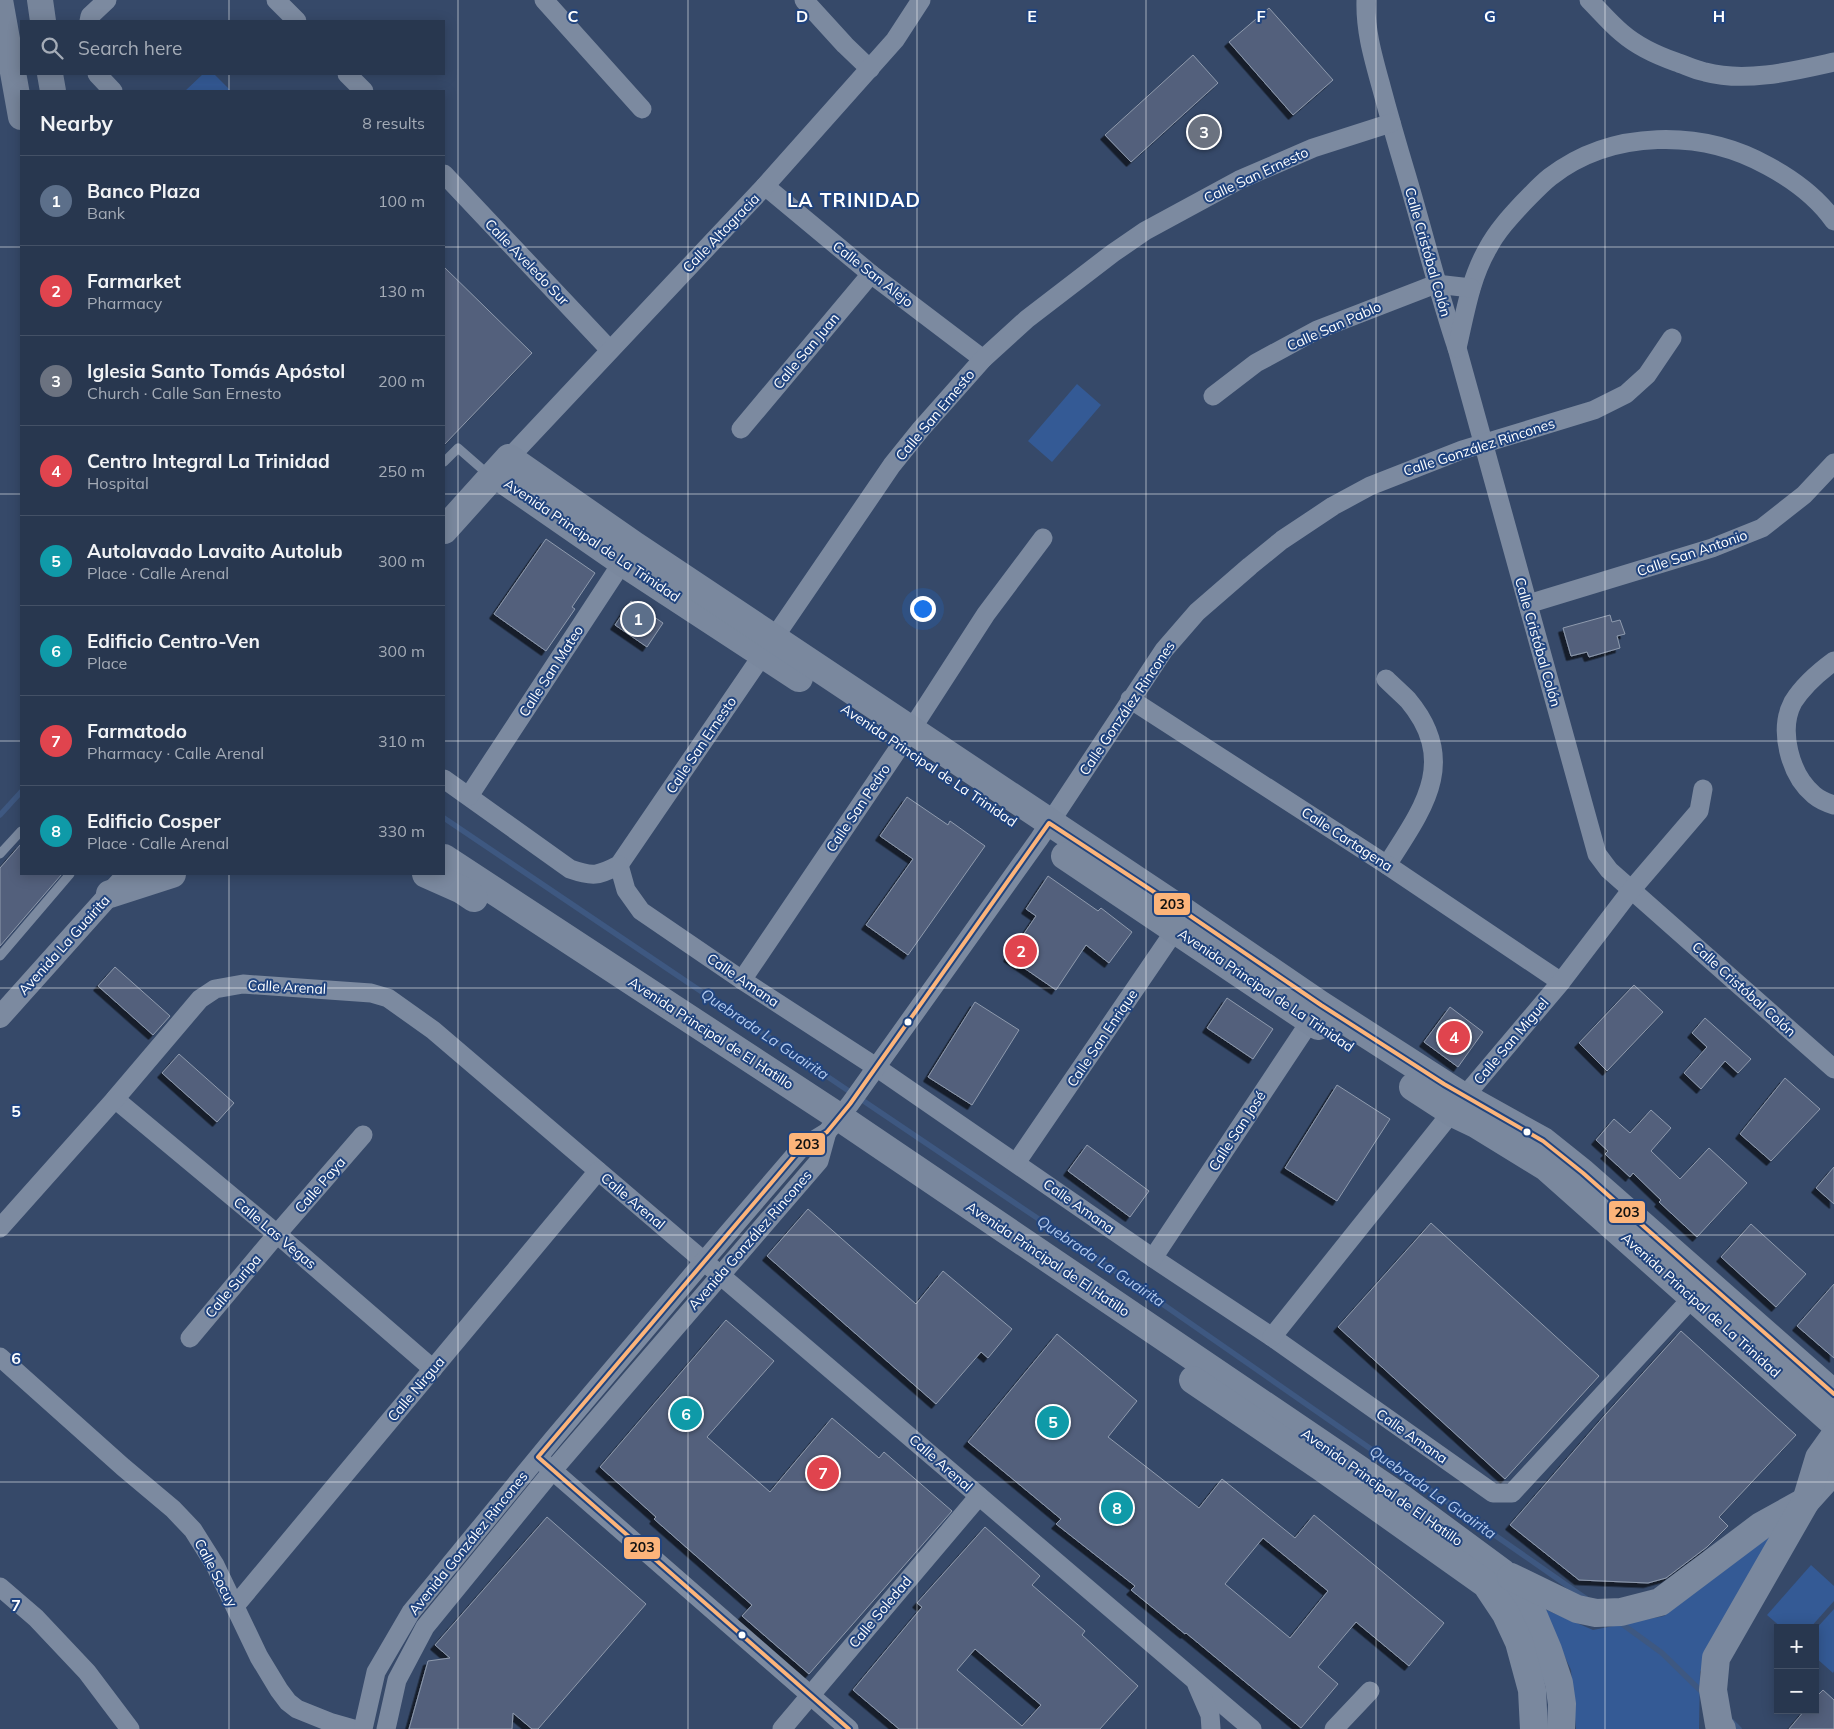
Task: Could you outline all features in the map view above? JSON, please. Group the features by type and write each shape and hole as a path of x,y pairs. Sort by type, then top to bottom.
{"main road":[{"path":"0,0 20,111"},
{"path":"40,0 43,20"},
{"path":"50,75 53,90"},
{"path":"445,529 499,470"},
{"name":"Avenida Principal de La Trinidad","path":"499,470 628,553 1181,921 1315,1013 1458,1105 1527,1131 1562,1154 1834,1394"},
{"name":"Avenida Principal de El Hatillo","path":"445,859 839,1118 1400,1497 1503,1574 1528,1605 1548,1650 1559,1683 1562,1704 1560,1729"},
{"path":"115,884 166,875"},
{"name":"Avenida Principal de El Hatillo","path":"428,875 462,890 839,1118 1486,1584 1506,1614 1519,1642 1532,1690 1534,1729"},
{"name":"Avenida Principal de La Trinidad","path":"1458,1105 1476,1124 1546,1167 1834,1423"},
{"path":"1503,1574 1577,1610 1608,1613 1660,1602 1761,1526 1806,1501 1819,1458 1834,1437"},
{"path":"1720,1726 1713,1690 1716,1658 1806,1501 1834,1470"}],"street":[{"path":"89,20 90,16 107,0"},
{"path":"276,0 296,20"},
{"path":"804,0 845,46 870,69"},
{"name":"Calle Altagracia","path":"499,470 765,186 895,40 921,0"},
{"name":"Calle Cristóbal Colón","path":"1366,0 1369,40 1391,123 1424,234 1436,284 1456,348 1597,854 1609,870 1834,1069"},
{"path":"1590,0 1622,33 1640,46 1662,57 1706,72 1751,76 1790,72 1834,62"},
{"path":"548,2 642,109"},
{"path":"98,75 112,90"},
{"path":"348,75 363,90"},
{"name":"Calle San Ernesto","path":"619,865 892,465 983,359 1040,308 1145,231 1247,176 1313,148 1391,123"},
{"path":"1456,348 1472,283 1488,247 1506,221 1550,177 1599,150 1652,140 1680,139 1706,142 1760,161 1787,176 1810,193 1834,221"},
{"name":"Calle Aveledo Sur","path":"445,175 610,350"},
{"name":"Calle San Alejo","path":"765,186 871,274 983,359"},
{"name":"Calle San Juan","path":"741,428 871,274"},
{"path":"1436,284 1448,275 1472,283"},
{"name":"Calle San Pablo","path":"1213,396 1256,363 1317,330 1436,284"},
{"name":"Calle González Rincones","path":"1044,831 1164,650 1197,612 1282,540 1333,506 1370,486 1482,443 1594,410 1626,394 1647,375 1672,338"},
{"name":"Calle San Antonio","path":"1528,604 1712,548 1762,528 1804,496 1834,463"},
{"name":"Calle San Pedro","path":"742,980 986,614 1042,538"},
{"name":"Calle San Mateo","path":"469,796 628,553"},
{"path":"1834,661 1813,678 1794,702 1788,714 1786,726 1787,742 1804,784 1814,795 1834,806"},
{"path":"1386,679 1408,701 1421,720 1428,732 1434,759 1433,781 1425,801 1415,821 1387,865"},
{"name":"Calle Cartagena","path":"1130,699 1387,865 1561,982"},
{"path":"445,780 570,869 591,875 601,874 619,865"},
{"name":"Calle San Miguel","path":"1272,1337 1458,1105 1561,982 1632,889 1699,811 1703,789"},
{"name":"Avenida González Rincones","path":"386,1729 397,1680 425,1627 553,1470 819,1161 839,1118 1044,831"},
{"name":"Calle Amana","path":"619,865 626,890 641,911 1272,1337 1493,1493 1512,1493 1692,1298"},
{"name":"Avenida La Guairita","path":"2,1009 115,884 127,875"},
{"name":"Calle San Enrique","path":"1016,1163 1181,921"},
{"name":"Calle Arenal","path":"0,1228 115,1099 200,999 215,989 243,984 371,993 388,998 433,1030 1252,1729"},
{"name":"Calle San José","path":"1153,1258 1315,1013"},
{"name":"Calle Las Vegas","path":"115,1099 277,1234 433,1369"},
{"name":"Avenida González Rincones","path":"363,1729 376,1672 398,1631 411,1612 538,1457 801,1148 839,1118"},
{"name":"Calle Paya","path":"277,1234 363,1135"},
{"name":"Calle Nirgua","path":"235,1606 598,1171"},
{"name":"Calle Suripa","path":"190,1338 277,1234"},
{"name":"Calle Socuy","path":"0,1357 123,1467 173,1508 193,1530 208,1553 259,1657 288,1702 296,1709 353,1729"},
{"path":"538,1457 849,1729"},
{"name":"Calle Soledad","path":"782,1729 979,1496"},
{"path":"0,1587 36,1618 88,1672 130,1729"},
{"path":"1194,1678 1207,1707 1211,1729"},
{"path":"1334,1729 1370,1691"}],"lane":[{"path":"445,461 458,448 499,470"},
{"path":"0,854 20,832"},
{"path":"0,956 69,875"}],"shaded area":[{"path":"202,75 215,75 230,90 186,90"},
{"path":"1077,384 1101,405 1052,462 1028,441"},
{"path":"1774,1533 1700,1672 1699,1729 1576,1729 1571,1670 1542,1608 1593,1630 1664,1616"},
{"path":"1811,1565 1834,1586 1834,1601 1814,1624 1777,1624 1767,1615"},
{"path":"1834,1609 1833,1673 1819,1661 1819,1626"}],"building":[{"path":"1269,8 1333,80 1293,115 1229,42"},
{"path":"1193,55 1218,83 1131,162 1105,135"},
{"path":"445,268 532,353 445,444"},
{"path":"546,539 595,573 572,607 575,609 546,651 494,614"},
{"path":"631,601 663,623 647,647 615,625"},
{"path":"1610,615 1612,622 1620,620 1625,634 1617,636 1620,648 1589,657 1587,652 1571,656 1563,628"},
{"path":"907,797 948,825 950,821 985,846 908,955 866,925 913,859 880,836"},
{"path":"20,845 20,875 61,875 0,946 0,868"},
{"path":"1048,876 1098,911 1101,908 1132,932 1109,963 1086,945 1056,990 1008,957 1036,916 1026,909"},
{"path":"115,967 170,1016 153,1035 98,986"},
{"path":"1634,985 1663,1012 1607,1071 1579,1043"},
{"path":"1227,998 1273,1029 1253,1059 1207,1028"},
{"path":"975,1002 1019,1030 972,1105 928,1077"},
{"path":"1450,1007 1483,1032 1458,1067 1424,1042"},
{"path":"1705,1018 1751,1059 1738,1073 1725,1061 1701,1089 1684,1073 1707,1047 1692,1033"},
{"path":"179,1054 234,1103 217,1122 162,1073"},
{"path":"1785,1078 1820,1109 1771,1161 1740,1134"},
{"path":"1337,1085 1390,1119 1337,1201 1285,1168"},
{"path":"1651,1110 1671,1128 1651,1151 1680,1179 1709,1148 1747,1183 1697,1237 1659,1202 1661,1200 1633,1173 1630,1177 1605,1154 1608,1151 1596,1140 1614,1119 1630,1133"},
{"path":"1087,1145 1149,1191 1130,1217 1068,1171"},
{"path":"1834,1167 1834,1204 1816,1188"},
{"path":"808,1209 916,1304 943,1271 1012,1329 988,1358 981,1352 936,1404 767,1256"},
{"path":"1431,1223 1599,1376 1505,1479 1338,1327"},
{"path":"1751,1224 1806,1274 1776,1307 1721,1257"},
{"path":"1834,1284 1834,1358 1797,1326"},
{"path":"726,1320 774,1361 707,1437 770,1492 832,1418 879,1458 884,1452 952,1511 809,1674 742,1616 752,1605 654,1519 656,1517 600,1467"},
{"path":"1681,1331 1796,1435 1719,1517 1728,1526 1707,1547 1666,1578 1648,1583 1579,1580 1510,1525"},
{"path":"1057,1334 1137,1401 1108,1437 1199,1508 1222,1479 1295,1538 1314,1515 1444,1623 1409,1666 1356,1622 1318,1667 1338,1684 1301,1728 1131,1590 1135,1586 1056,1524 1061,1519 968,1442","holes":["1263,1538 1328,1591 1290,1638 1225,1584"]},
{"path":"547,1517 646,1604 538,1729 532,1729 513,1713 512,1729 409,1729 428,1661 450,1658 435,1645"},
{"path":"985,1527 1040,1576 1032,1585 1085,1631 1082,1635 1138,1686 1100,1729 899,1729 853,1690 922,1607 917,1603","holes":["975,1649 1041,1705 1022,1726 957,1670"]},
{"path":"1823,1690 1834,1700 1834,1729 1789,1729 1802,1714 1819,1714 1819,1694"}],"waterway":[{"name":"Quebrada La Guairita","path":"0,815 20,793"},
{"name":"Quebrada La Guairita","path":"445,819 1092,1255 1588,1600"},
{"name":"Quebrada La Guairita","path":"1618,1621 1662,1653 1704,1694"},
{"name":"Quebrada La Guairita","path":"1730,1720 1739,1729"}],"transit line":[{"name":"203","path":"849,1729 538,1457 801,1148 827,1132 850,1104 1049,823 1321,1005 1444,1084 1543,1141 1583,1173 1834,1394"}],"place":[{"name":"Iglesia Santo Tomás Apóstol","path":"1204,132"},
{"name":"Banco Plaza","path":"638,619"},
{"name":"Farmarket","path":"1021,951"},
{"name":"Centro Integral La Trinidad","path":"1454,1037"},
{"name":"Edificio Centro-Ven","path":"686,1414"},
{"name":"Autolavado Lavaito Autolub","path":"1053,1422"},
{"name":"Farmatodo","path":"823,1473"},
{"name":"Edificio Cosper","path":"1117,1508"}],"district":[{"name":"LA TRINIDAD","path":"854,200"}]}
